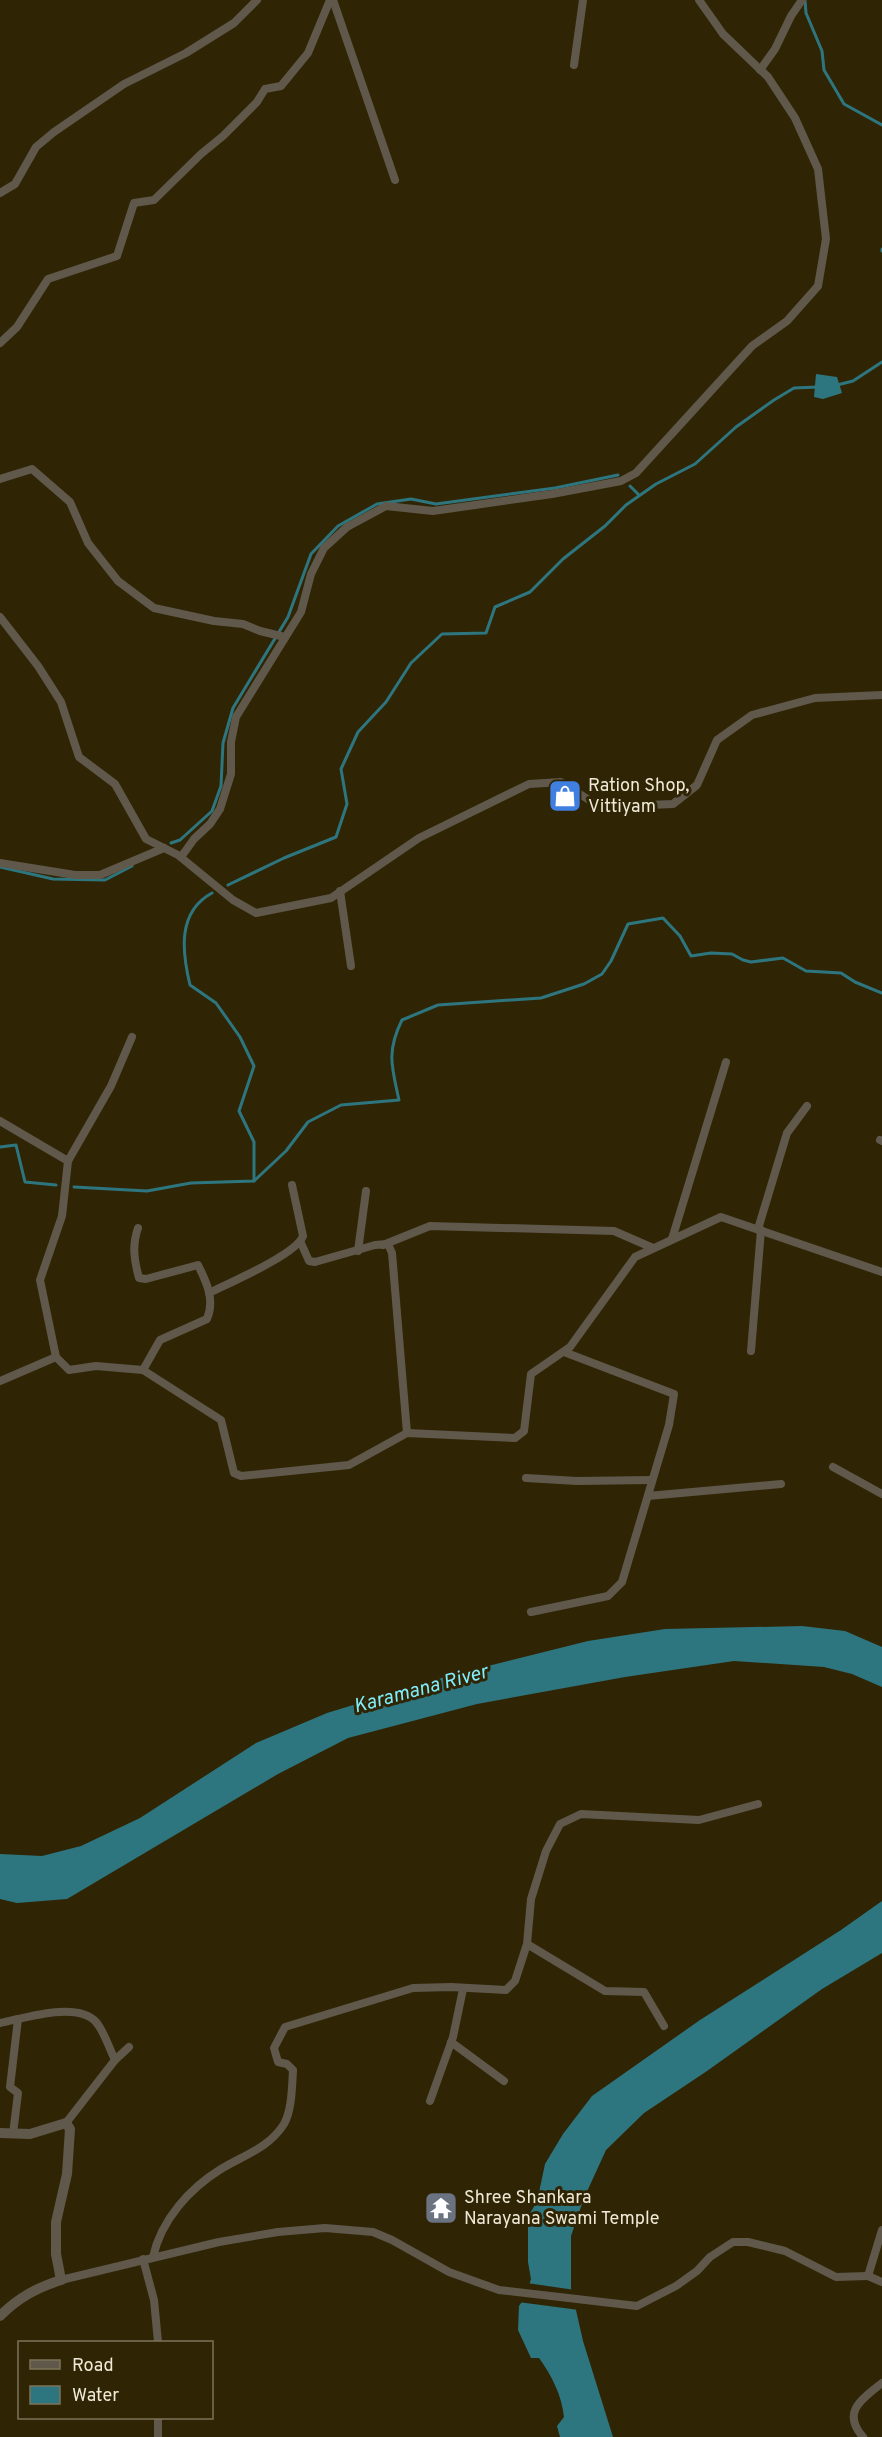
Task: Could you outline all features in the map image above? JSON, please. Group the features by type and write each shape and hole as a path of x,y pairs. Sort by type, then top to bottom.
{"street":[{"path":"0,193 15,184 36,147 54,132 124,84 186,53 234,23 257,0"},
{"path":"332,0 395,180"},
{"path":"0,343 17,327 48,279 117,256 134,203 154,200 257,102 265,89 280,86 308,53 332,0"},
{"path":"574,65 584,0"},
{"path":"181,857 220,809 231,774 231,742 236,717 301,612 311,574 324,548 347,527 386,506 434,511 552,494 621,481 636,473 752,346 787,321 818,286 826,239 818,170 795,118 760,70 723,34 699,0"},
{"path":"760,70 775,50 791,16 802,0"},
{"path":"0,479 32,469 70,502 88,543 118,581 154,608 214,621 243,624 285,637"},
{"path":"0,617 38,666 61,702 79,757 115,784 146,839 181,857 233,900 256,913 331,898 419,838 529,784 561,782 600,807 673,804 698,785 717,740 753,715 815,698 882,695"},
{"path":"0,863 75,875 100,874 164,848"},
{"path":"340,891 351,966"},
{"path":"132,1037 111,1086 68,1161 62,1216 40,1280 56,1356 69,1370 96,1366 143,1370 221,1420 234,1473 241,1476 349,1465 407,1433 515,1438 524,1431 531,1374 570,1347 635,1257 721,1217 882,1272"},
{"path":"672,1239 726,1062"},
{"path":"751,1352 760,1229 787,1133 807,1106"},
{"path":"0,1121 68,1161"},
{"path":"292,1185 302,1228 301,1243 309,1261 315,1262 383,1245 430,1226 614,1231 653,1248"},
{"path":"358,1251 366,1191"},
{"path":"138,1228 134,1240 134,1263 139,1278 146,1279 198,1265 207,1282 212,1308 207,1320 160,1340 143,1370"},
{"path":"209,1293 277,1259 301,1243"},
{"path":"383,1245 388,1244 392,1253 407,1433"},
{"path":"531,1612 608,1596 622,1582 669,1425 674,1394 564,1352"},
{"path":"0,1381 56,1356"},
{"path":"833,1467 882,1494"},
{"path":"526,1478 577,1481 652,1480"},
{"path":"648,1496 782,1484"},
{"path":"153,2257 156,2245 185,2196 220,2169 257,2152 284,2123 289,2111 293,2070 287,2064 278,2062 274,2048 285,2027 413,1988 506,1990 515,1982 527,1944 531,1899 546,1851 560,1824 581,1814 699,1820 758,1804"},
{"path":"527,1944 605,1991 644,1992 664,2026"},
{"path":"430,2101 451,2042 463,1989"},
{"path":"0,2023 61,2012 83,2012 96,2022 115,2060"},
{"path":"14,2134 18,2093 10,2087 15,2066 18,2019"},
{"path":"451,2042 504,2081"},
{"path":"0,2133 30,2134 66,2123 115,2060 129,2047"},
{"path":"61,2280 56,2254 57,2223 67,2174 70,2129 66,2123"},
{"path":"0,2316 24,2296 41,2286 61,2280 219,2242 278,2232 325,2228 373,2232 449,2272 499,2290 637,2306 676,2286 697,2271 710,2257 733,2242 748,2242 784,2251 836,2277 868,2276 882,2282"},
{"path":"868,2276 882,2230"},
{"path":"143,2259 154,2300 158,2341"},
{"path":"863,2437 855,2428 853,2419 856,2408 882,2383"},
{"path":"158,2419 158,2437"}],"water":[{"path":"816,374 837,377 842,393 823,399 814,397"},
{"name":"Karamana River","path":"802,1626 845,1631 882,1647 882,1687 852,1674 824,1667 734,1661 625,1677 477,1704 348,1738 278,1774 67,1899 17,1903 0,1899 0,1854 42,1856 81,1846 140,1818 256,1743 327,1713 448,1676 588,1641 665,1629"},
{"path":"882,1901 882,1953 822,1989 644,2113 606,2150 584,2198 571,2236 571,2288 583,2341 613,2437 560,2437 557,2426 564,2417 559,2394 539,2358 531,2358 518,2330 519,2306 526,2296 531,2279 528,2262 528,2216 537,2202 545,2164 563,2134 592,2096 700,2020 841,1930"}],"pier":[{"path":"527,2283 575,2290 579,2310 518,2302"}],"waterway":[{"path":"805,0 806,13 822,51 824,70 844,104 882,125"},
{"path":"837,385 853,381 882,362"},
{"path":"228,885 284,858 336,837 347,804 341,769 358,732 386,702 411,663 442,634 486,633 495,607 530,592 563,559 605,526 626,505 656,484 695,464 736,427 774,400 794,388 818,387"},
{"path":"171,843 180,840 212,811 221,786 223,743 233,708 288,617 311,554 338,526 377,504 411,499 436,504 555,488 618,475"},
{"path":"630,486 639,495"},
{"path":"0,867 53,879 105,880 132,866"},
{"path":"74,1187 147,1191 191,1183 254,1181 254,1142 239,1111 254,1066 240,1037 216,1003 190,985 185,959 184,946 188,922 201,901 212,893"},
{"path":"254,1181 286,1151 308,1122 341,1105 399,1100 392,1051 402,1020 438,1005 541,998 584,984 602,974 611,961 628,924 663,918 680,936 691,956 711,953 732,954 751,962 783,958 806,971 841,973 855,982 882,993"},
{"path":"0,1147 16,1145 25,1182 56,1185"}],"place":[{"name":"Ration Shop, Vittiyam","path":"565,796"},
{"name":"Shree Shankara Narayana Swami Temple","path":"441,2208"}]}
